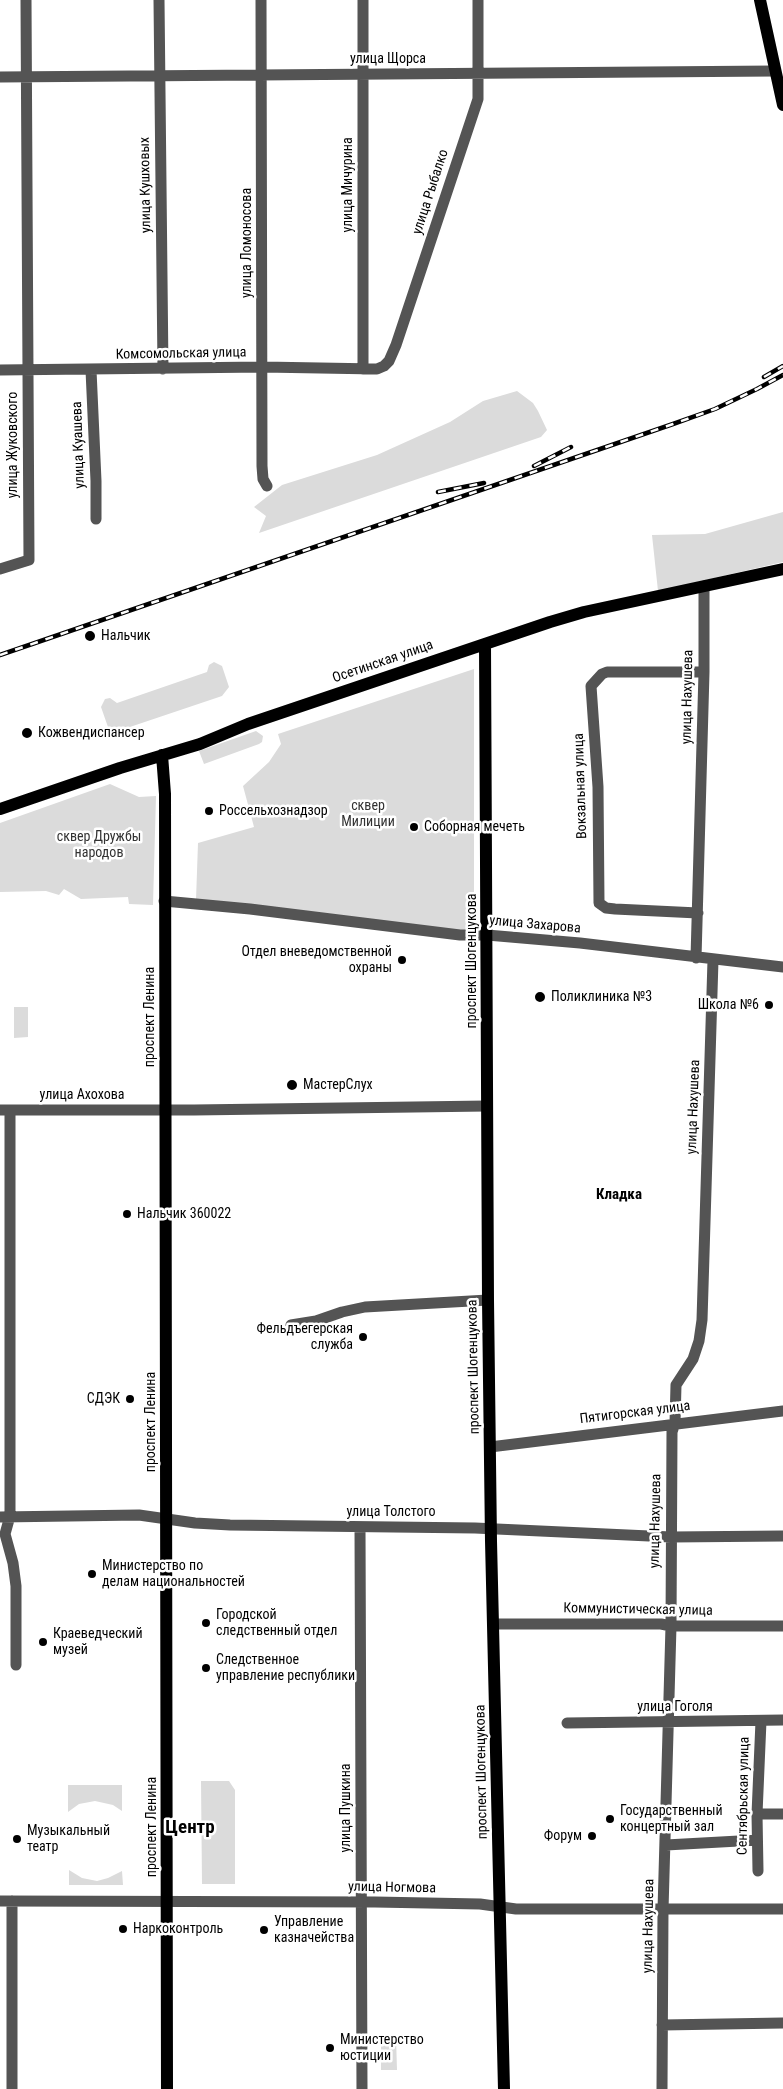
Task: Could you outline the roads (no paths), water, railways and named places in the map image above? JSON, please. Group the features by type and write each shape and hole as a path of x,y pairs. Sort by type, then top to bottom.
{"main road":[{"path":"760,0 783,105"},
{"name":"Осетинская улица","path":"0,809 200,744 248,724 584,612 783,568"},
{"name":"проспект Шогенцукова","path":"485,644 491,1529 504,2089"},
{"name":"проспект Ленина","path":"162,755 164,794 167,2089"}],"street":[{"name":"улица Жуковского","path":"0,570 29,560 26,0"},
{"name":"улица Кушховых","path":"159,0 163,369"},
{"name":"улица Ломоносова","path":"261,0 262,466 263,479 266,486"},
{"name":"улица Мичурина","path":"362,0 364,369"},
{"name":"улица Рыбалко","path":"364,369 377,369 384,366 389,361 396,345 478,99 478,0"},
{"name":"улица Щорса","path":"0,77 775,71"},
{"name":"Комсомольская улица","path":"0,370 263,367 364,369"},
{"name":"улица Куашева","path":"91,370 96,519"},
{"name":"улица Нахушева","path":"696,958 704,672 704,586"},
{"name":"Вокзальная улица","path":"698,912 615,909 606,908 599,903 598,787 591,686 602,674 607,672 704,672"},
{"name":"улица Захарова","path":"164,901 250,909 460,935 487,935 783,967"},
{"name":"улица Нахушева","path":"662,2089 663,1910 669,1723 672,1432 675,1423 676,1385 693,1359 699,1341 702,1320 714,960"},
{"name":"улица Ахохова","path":"5,1110 194,1110 487,1106"},
{"path":"5,1110 5,1534 13,1563 16,1586 16,1665"},
{"path":"291,1325 316,1321 342,1312 365,1307 488,1300"},
{"name":"Пятигорская улица","path":"490,1447 783,1411"},
{"name":"улица Толстого","path":"5,1517 138,1515 230,1525 491,1529 671,1537 783,1536"},
{"name":"улица Пушкина","path":"360,1527 362,2089"},
{"name":"Коммунистическая улица","path":"494,1624 783,1626"},
{"name":"улица Гоголя","path":"567,1723 783,1720"},
{"name":"Сентябрьская улица","path":"758,1871 757,1814 761,1721"},
{"path":"757,1814 783,1814"},
{"path":"666,1845 757,1840"},
{"name":"улица Ногмова","path":"0,1901 361,1902 480,1904 516,1909 783,1909"},
{"path":"12,1901 12,2089"},
{"path":"662,2025 783,2022"}],"railway":[{"path":"764,377 783,366"},
{"path":"0,655 715,409 783,375"},
{"path":"534,466 571,447"},
{"path":"438,492 484,483"}],"place":[{"name":"Нальчик","path":"90,636"},
{"name":"Кожвендиспансер","path":"27,733"},
{"name":"Россельхознадзор","path":"209,811"},
{"name":"Соборная мечеть","path":"414,827"},
{"name":"Отдел вневедомственной охраны","path":"402,960"},
{"name":"Поликлиника №3","path":"540,997"},
{"name":"Школа №6","path":"769,1005"},
{"name":"МастерСлух","path":"292,1085"},
{"name":"Нальчик 360022","path":"127,1214"},
{"name":"Фельдъегерская служба","path":"363,1337"},
{"name":"СДЭК","path":"130,1399"},
{"name":"Министерство по делам национальностей","path":"92,1574"},
{"name":"Городской следственный отдел","path":"206,1623"},
{"name":"Краеведческий музей","path":"43,1642"},
{"name":"Следственное управление республики","path":"206,1668"},
{"name":"Государственный концертный зал","path":"610,1819"},
{"name":"Форум","path":"592,1836"},
{"name":"Музыкальный театр","path":"17,1839"},
{"name":"Наркоконтроль","path":"123,1929"},
{"name":"Управление казначейства","path":"264,1930"},
{"name":"Министерство юстиции","path":"330,2048"}],"district":[{"name":"Кладка","path":"619,1195"},
{"name":"Центр","path":"190,1828"}],"park label":[{"name":"сквер Милиции","path":"368,814"},
{"name":"сквер Дружбы народов","path":"99,846"}]}
